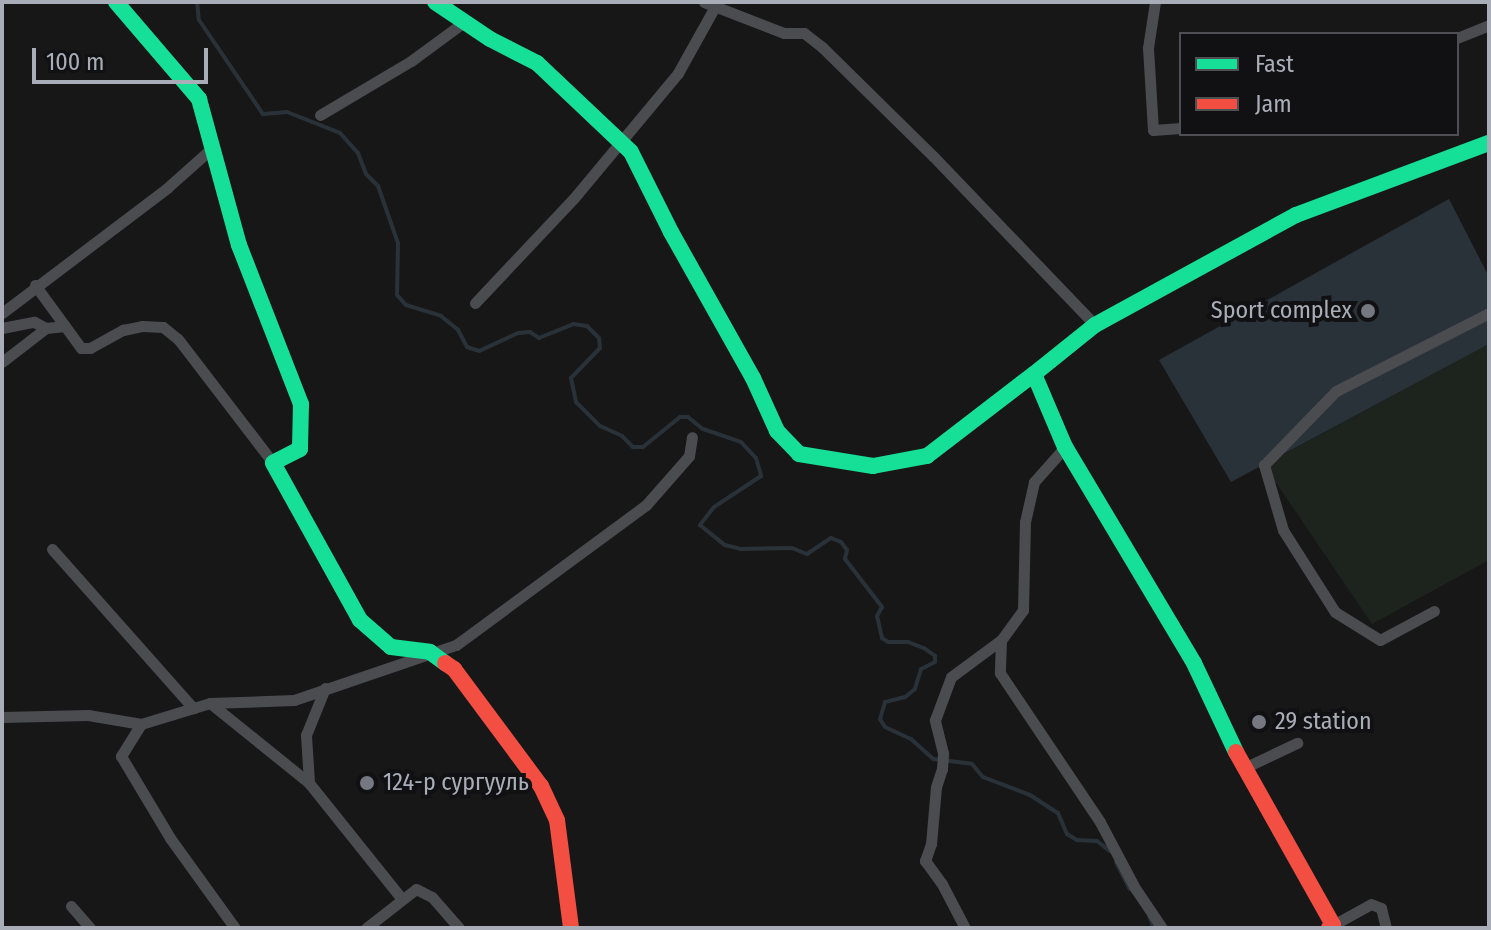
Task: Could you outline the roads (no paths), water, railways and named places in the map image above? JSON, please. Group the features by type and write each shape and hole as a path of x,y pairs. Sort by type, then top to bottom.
{"street":[{"path":"116,2 199,99 239,245 301,404 300,449 273,463"},
{"path":"435,2 537,63 631,152 671,232 753,378 777,431 799,454 873,466 927,456 1095,325 1296,215 1489,143"},
{"path":"1155,2 1148,48 1153,130 1179,128"},
{"path":"475,303 621,144 678,73 712,4 784,33 804,33 933,156 1095,325"},
{"path":"320,115 411,61 464,22"},
{"path":"1459,37 1489,25"},
{"path":"2,313 167,188 212,148"},
{"path":"35,285 81,348 90,348 123,330 142,326 163,327 178,339 273,463 360,620 391,647 430,652 454,669 550,801 557,820 571,928"},
{"path":"1434,611 1380,640 1335,612 1283,530 1264,465 1336,391 1489,313"},
{"path":"2,328 34,322 46,328"},
{"path":"2,362 46,328 65,326"},
{"path":"1034,374 1065,447 1194,663 1244,768 1331,927 1371,904 1381,908 1386,928"},
{"path":"2,717 88,715 141,724 210,703 294,700 456,645 646,505 689,456 692,437"},
{"path":"965,928 942,884 925,861 931,844 936,787 942,769 943,753 935,720 951,677 1001,640 1023,610 1025,522 1034,482 1065,447"},
{"path":"52,549 193,708"},
{"path":"1001,640 1000,673 1100,822 1135,888 1162,928"},
{"path":"309,783 306,735 325,688"},
{"path":"210,703 309,783 401,898"},
{"path":"141,724 121,756 170,838 235,928"},
{"path":"1244,768 1297,743"},
{"path":"366,928 416,889 432,897 459,928"},
{"path":"71,906 90,928"}],"waterway":[{"path":"197,2 199,20 263,114 287,112 340,133 358,153 366,174 378,186 398,243 397,295 406,305 441,316 458,330 467,347 479,351 518,333 530,332 539,338 573,324 587,326 599,338 600,348 571,378 576,402 600,426 622,436 633,447 643,447 680,417 688,417 703,429 741,442 756,458 761,476 714,507 700,525 725,545 741,549 792,548 807,554 831,538 841,542 847,550 845,559 882,607 877,616 882,638 888,642 908,642 935,656 935,662 921,669 915,689 905,697 885,702 880,719 885,727 911,739 933,759 972,764 983,777 1030,795 1058,813 1067,834 1077,840 1097,841 1110,851"},
{"path":"1116,862 1130,889"},
{"path":"1149,916 1154,928"}],"place":[{"name":"Sport complex","path":"1368,311"},
{"name":"29 station","path":"1259,722"},
{"name":"124-р сургууль","path":"367,783"}]}
